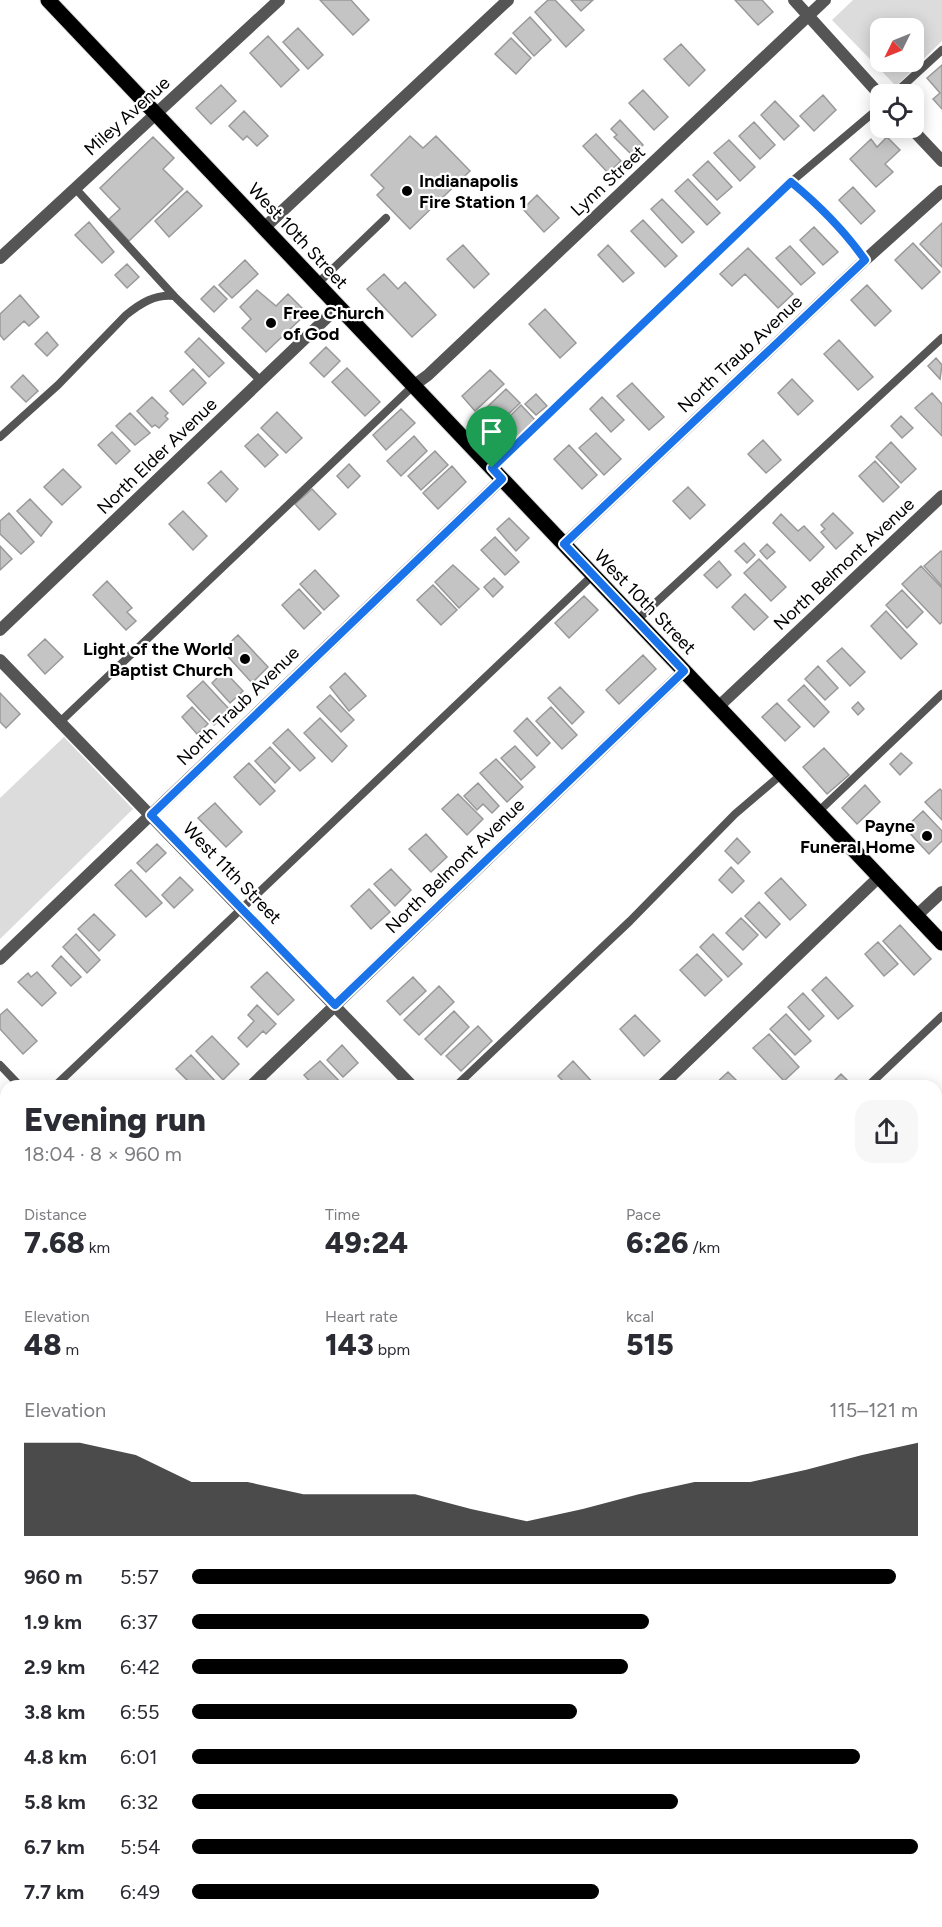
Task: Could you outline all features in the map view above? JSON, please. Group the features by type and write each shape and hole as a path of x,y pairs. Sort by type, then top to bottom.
{"main road":[{"name":"West 10th Street","path":"48,0 942,943"}],"street":[{"name":"Miley Avenue","path":"0,258 279,0"},
{"path":"264,228 508,0"},
{"path":"794,0 870,84"},
{"name":"Lynn Street","path":"413,386 428,375 825,0"},
{"path":"920,138 942,161"},
{"name":"North Traub Avenue","path":"564,544 865,260 942,191"},
{"name":"North Elder Avenue","path":"0,630 338,307"},
{"name":"North Traub Avenue","path":"0,959 151,815 497,474"},
{"name":"North Belmont Avenue","path":"718,707 942,496"},
{"name":"West 11th Street","path":"0,660 406,1080"},
{"name":"North Belmont Avenue","path":"257,1080 684,671"},
{"path":"667,1080 879,877"},
{"path":"916,916 942,892"}],"lane":[{"path":"905,84 942,50"},
{"path":"497,474 791,182 870,115"},
{"path":"791,182 822,208 846,234 865,260"},
{"path":"75,188 174,296 261,381"},
{"path":"317,284 386,218"},
{"path":"0,437 58,385 137,306 160,295 174,296"},
{"path":"636,621 942,338"},
{"path":"60,722 413,386"},
{"path":"61,1080 593,575"},
{"path":"818,812 942,694"},
{"path":"462,1080 630,921 735,814 782,774"},
{"path":"874,1080 942,1016"},
{"path":"0,1065 14,1080"}],"shaded area":[{"path":"853,0 942,0 942,41 924,59 924,18 870,18 870,59 832,20"},
{"path":"882,72 910,72 898,84 894,84"},
{"path":"64,737 133,809 0,939 0,798"}],"building":[{"path":"320,0 351,0 369,20 353,35"},
{"path":"548,0 555,0 584,30 566,47 535,12"},
{"path":"571,0 593,0 581,11"},
{"path":"735,0 762,0 773,12 758,25"},
{"path":"530,17 551,40 534,56 513,33"},
{"path":"298,28 323,55 308,69 283,42"},
{"path":"268,36 299,70 281,87 250,53"},
{"path":"511,38 531,58 516,74 495,54"},
{"path":"681,44 705,70 689,86 664,59"},
{"path":"942,65 942,109 933,99 940,93 927,78"},
{"path":"221,85 236,101 211,124 196,108"},
{"path":"643,90 668,117 654,130 629,103"},
{"path":"823,95 836,110 814,131 800,116"},
{"path":"775,101 799,126 784,140 761,115"},
{"path":"244,111 268,136 257,146 247,136 243,140 229,126"},
{"path":"620,120 643,145 632,155 614,137 617,135 611,129"},
{"path":"754,122 775,145 760,159 739,136"},
{"path":"596,134 621,161 608,173 583,146"},
{"path":"410,136 423,148 436,136 470,171 410,229 377,195 384,188 371,175"},
{"path":"153,137 174,158 163,169 183,189 129,241 109,219 120,209 100,188"},
{"path":"888,138 900,150 885,164 893,172 876,187 850,159 871,139 877,147"},
{"path":"729,140 755,167 740,181 714,153"},
{"path":"708,161 732,187 717,200 693,175"},
{"path":"688,179 720,213 707,225 675,191"},
{"path":"853,187 875,211 861,224 839,200"},
{"path":"187,191 202,206 169,237 155,221"},
{"path":"537,195 559,218 544,232 523,209"},
{"path":"662,199 694,232 682,243 651,209"},
{"path":"643,220 677,256 665,267 631,231"},
{"path":"89,222 114,252 102,263 75,235"},
{"path":"942,223 942,267 920,244"},
{"path":"814,227 838,252 823,265 800,240"},
{"path":"913,243 940,272 922,289 895,260"},
{"path":"463,245 489,274 474,288 447,259"},
{"path":"608,245 634,273 623,282 598,255"},
{"path":"790,246 815,273 801,285 776,258"},
{"path":"748,248 793,294 778,308 745,274 732,286 720,274"},
{"path":"245,260 258,274 232,298 219,285"},
{"path":"127,264 139,277 127,288 115,275"},
{"path":"384,274 398,289 405,282 436,315 412,337 367,289"},
{"path":"867,285 891,311 875,326 851,300"},
{"path":"214,286 227,299 214,312 201,299"},
{"name":"Free Church of God","path":"257,290 276,306 288,294 307,313 266,352 242,328 251,319 240,307"},
{"path":"20,295 39,317 29,326 24,321 4,340 0,335 0,314"},
{"path":"545,309 576,343 560,358 529,324"},
{"path":"47,332 58,345 47,356 35,344"},
{"path":"199,338 224,363 209,377 185,352"},
{"path":"839,340 873,377 858,390 824,354"},
{"path":"326,347 340,361 324,377 310,363"},
{"path":"936,358 942,365 940,379 928,366"},
{"path":"347,368 380,402 365,416 332,382"},
{"path":"193,369 206,383 183,405 170,391"},
{"path":"490,370 504,384 475,411 462,396"},
{"path":"23,375 38,391 26,402 11,387"},
{"path":"792,379 813,401 798,415 778,393"},
{"path":"632,383 664,417 649,430 617,396"},
{"path":"506,389 520,403 496,426 494,424 490,428 480,418 484,414 482,412"},
{"path":"932,393 942,404 942,436 915,408"},
{"path":"536,394 547,406 536,415 525,404"},
{"path":"152,397 168,413 165,416 168,419 159,428 155,425 152,427 137,411"},
{"path":"602,397 624,420 611,432 590,409"},
{"path":"521,405 536,421 512,443 509,440 506,443 497,433 500,430 498,428"},
{"path":"401,409 415,423 386,450 373,435"},
{"path":"277,412 302,438 286,453 261,428"},
{"path":"130,413 150,433 135,445 116,426"},
{"path":"901,416 913,428 902,438 891,426"},
{"path":"112,432 130,451 116,464 98,445"},
{"path":"596,433 621,459 604,475 579,448"},
{"path":"258,434 278,455 265,467 245,446"},
{"path":"414,436 427,451 401,476 387,461"},
{"path":"763,440 781,460 766,473 748,454"},
{"path":"891,442 916,469 901,483 876,457"},
{"path":"569,445 597,475 582,489 554,459"},
{"path":"435,451 448,465 421,490 408,476"},
{"path":"875,461 899,487 883,502 859,476"},
{"path":"349,464 360,476 348,488 337,476"},
{"path":"452,466 466,482 438,509 423,493"},
{"path":"63,469 81,487 62,505 44,487"},
{"path":"221,471 238,489 226,502 208,483"},
{"path":"688,487 705,505 690,519 673,501"},
{"path":"312,489 336,514 319,530 295,504"},
{"path":"30,499 52,522 41,536 17,511"},
{"path":"183,511 207,536 193,550 169,524"},
{"path":"9,513 34,542 21,554 0,534 0,521"},
{"path":"833,513 853,533 836,549 821,532 825,529 821,525"},
{"path":"781,514 798,531 804,526 824,547 810,561 773,523"},
{"path":"509,518 529,538 516,551 497,529"},
{"path":"495,537 519,562 505,575 481,550"},
{"path":"744,543 755,555 747,563 735,551"},
{"path":"767,544 775,552 767,559 760,551"},
{"path":"0,546 12,559 0,570"},
{"path":"942,552 942,586 924,566"},
{"path":"759,559 786,587 771,601 744,573"},
{"path":"719,561 731,575 717,588 704,575"},
{"path":"453,565 479,589 459,608 435,582"},
{"path":"921,566 942,588 942,622 940,624 902,584"},
{"path":"315,570 339,596 324,610 300,584"},
{"path":"494,578 503,587 493,597 484,587"},
{"path":"107,581 132,608 127,612 136,621 126,630 93,595"},
{"path":"433,585 457,610 441,625 417,600"},
{"path":"299,589 321,613 304,629 282,605"},
{"path":"902,590 923,612 907,628 886,605"},
{"path":"745,594 768,617 754,630 732,607"},
{"path":"584,596 598,610 569,638 555,623"},
{"path":"886,611 917,644 901,659 871,626"},
{"name":"Light of the World Baptist Church","path":"238,635 268,667 252,683 222,650"},
{"path":"45,639 63,657 45,674 28,655"},
{"path":"842,648 865,672 850,686 827,661"},
{"path":"643,655 656,669 619,704 606,690"},
{"path":"818,666 838,688 825,700 805,679"},
{"path":"224,671 243,691 230,703 212,683"},
{"path":"345,673 366,696 349,711 330,687"},
{"path":"203,681 230,710 214,725 187,696"},
{"path":"804,685 829,712 814,727 788,700"},
{"path":"560,687 584,712 572,724 548,698"},
{"path":"0,693 20,714 6,728 0,722"},
{"path":"330,695 354,720 341,732 317,707"},
{"path":"858,702 864,709 858,715 852,708"},
{"path":"777,703 800,727 785,741 762,717"},
{"path":"192,707 208,724 197,734 182,717"},
{"path":"551,707 577,735 562,749 536,721"},
{"path":"320,718 347,746 332,762 304,733"},
{"path":"527,718 550,743 537,756 514,731"},
{"path":"288,729 315,758 300,771 273,743"},
{"path":"515,746 535,767 521,780 501,758"},
{"path":"270,747 290,768 275,783 255,761"},
{"path":"824,748 849,775 827,794 803,767"},
{"path":"901,753 912,763 900,775 890,764"},
{"path":"496,759 523,787 507,802 480,773"},
{"path":"249,763 275,791 260,805 234,777"},
{"path":"478,783 499,806 492,813 483,804 477,810 464,796"},
{"path":"865,785 880,802 857,824 842,808"},
{"path":"940,789 942,791 942,820 925,802"},
{"path":"458,794 483,819 467,835 442,809"},
{"path":"215,803 242,832 226,847 198,818"},
{"name":"Payne Funeral Home","path":"923,811 942,831 942,841 929,854 905,828"},
{"path":"426,834 447,857 431,872 409,849"},
{"path":"737,838 750,852 738,864 725,851"},
{"path":"157,844 166,853 146,872 137,863"},
{"path":"731,867 744,881 732,893 719,880"},
{"path":"391,869 411,890 395,906 374,884"},
{"path":"131,870 162,903 146,917 115,885"},
{"path":"180,877 193,890 174,908 162,895"},
{"path":"781,878 806,905 790,920 765,893"},
{"path":"369,889 390,912 371,929 351,906"},
{"path":"759,902 780,924 766,938 745,916"},
{"path":"94,914 115,935 99,951 78,929"},
{"path":"741,918 758,935 743,950 726,933"},
{"path":"900,925 931,959 914,975 883,941"},
{"path":"76,934 100,960 87,973 63,947"},
{"path":"713,934 742,964 728,977 700,947"},
{"path":"878,942 898,964 884,976 865,954"},
{"path":"697,954 722,980 705,996 680,970"},
{"path":"61,956 81,977 71,986 52,966"},
{"path":"37,972 56,993 42,1006 18,982 28,973 31,977"},
{"path":"267,972 294,1000 278,1015 251,987"},
{"path":"413,977 426,991 400,1015 387,1001"},
{"path":"826,977 853,1006 838,1019 812,990"},
{"path":"439,986 454,1002 419,1035 404,1020"},
{"path":"803,993 824,1016 809,1030 788,1007"},
{"path":"257,1005 276,1024 266,1034 263,1031 247,1047 238,1038 254,1021 248,1015"},
{"path":"7,1009 37,1041 23,1054 0,1029 0,1015"},
{"path":"454,1011 469,1027 441,1055 425,1039"},
{"path":"786,1014 811,1041 795,1055 770,1029"},
{"path":"635,1015 660,1041 644,1056 620,1029"},
{"path":"478,1026 492,1041 461,1071 446,1056"},
{"path":"769,1034 799,1067 783,1080 753,1048"},
{"path":"212,1036 239,1064 223,1080 196,1051"},
{"path":"342,1045 358,1063 343,1077 327,1060"},
{"path":"191,1055 214,1080 187,1080 176,1069"},
{"path":"320,1061 338,1080 309,1080 304,1075"},
{"path":"573,1061 590,1080 562,1080 558,1076"},
{"path":"728,1072 736,1080 719,1080"},
{"path":"841,1074 847,1080 835,1080"}],"place":[{"name":"Indianapolis Fire Station 1","path":"407,191"},
{"name":"Free Church of God","path":"271,323"},
{"name":"Light of the World Baptist Church","path":"245,659"},
{"name":"Payne Funeral Home","path":"927,836"}],"route":[{"path":"791,182 822,208 846,234 865,260 564,544 684,671 335,1005 151,815 502,479 492,468 791,182"}]}
